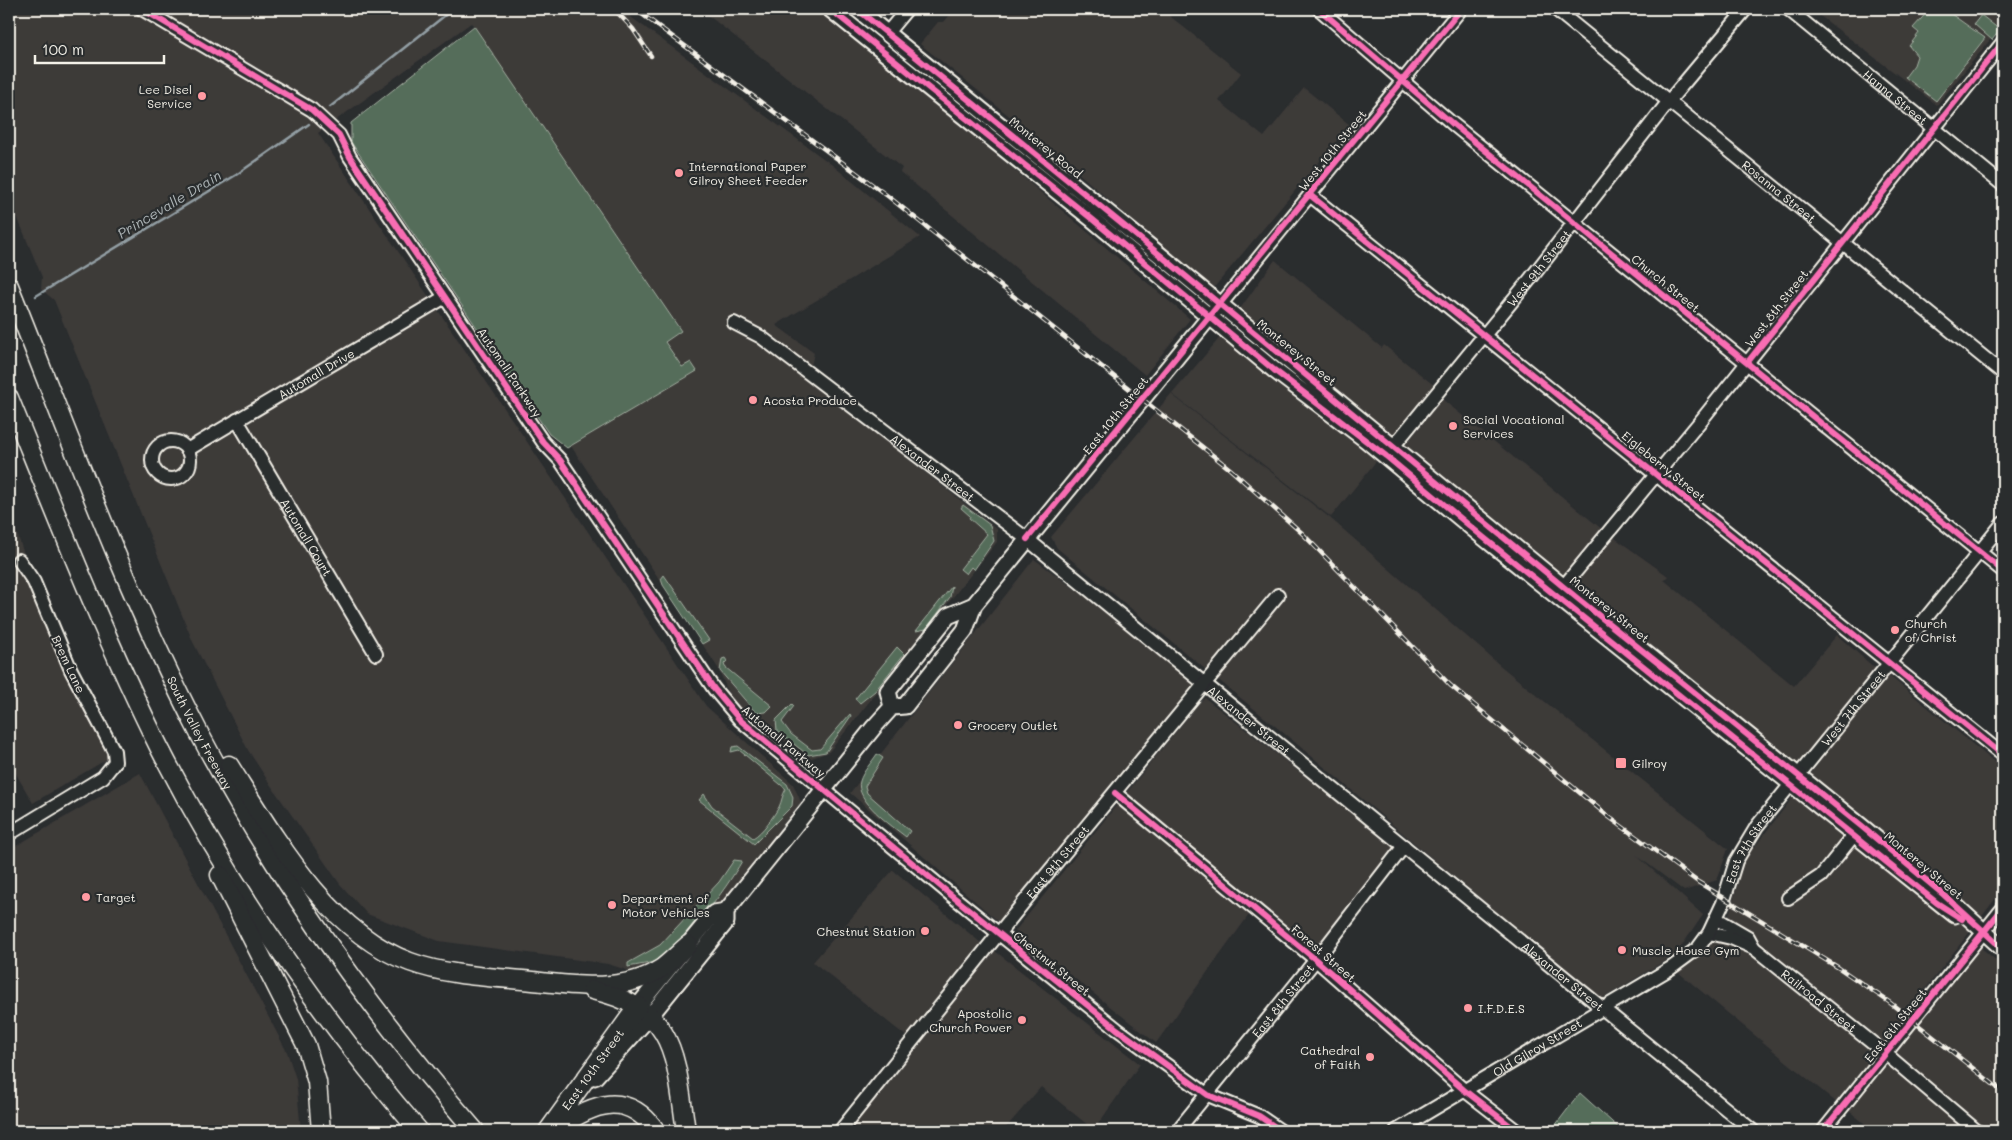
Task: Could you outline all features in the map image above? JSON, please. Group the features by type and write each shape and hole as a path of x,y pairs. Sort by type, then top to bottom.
{"highway":[{"name":"South Valley Freeway","path":"9,286 130,583 164,661 216,763 258,837 314,925 381,1017 475,1131"},
{"path":"9,398 111,647 161,751 207,834 256,913 319,1006 419,1131"},
{"path":"164,661 250,797 288,854 318,894 358,935 396,957 425,967 456,973 564,985 599,986 632,982 662,967 688,945"},
{"path":"207,834 219,874 306,1045 317,1082 321,1131"},
{"path":"564,985 608,994 644,1011 664,1033 674,1059 686,1131"},
{"name":"East 10th Street","path":"548,1131 644,1011"},
{"path":"381,1017 489,1131"},
{"path":"554,1131 576,1115 602,1104 616,1104 635,1111 641,1114 656,1131"}],"main road":[{"path":"830,9 1092,219 1210,317"},
{"name":"Monterey Road","path":"857,9 1221,304"},
{"name":"East 10th Street","path":"644,1011 726,922 726,911 892,707 905,706 965,630 974,605 1221,304"},
{"name":"Monterey Street","path":"1221,304 1389,452"},
{"name":"Monterey Street","path":"1210,317 1389,452 1794,780 1944,895 1983,933"},
{"name":"East 10th Street","path":"892,707 888,691 943,622 948,616 974,605"},
{"name":"Monterey Street","path":"1794,780 1854,835 1937,902 2003,949"},
{"name":"East 10th Street","path":"644,1011 688,945 714,913 726,911"}],"street":[{"name":"Automall Parkway","path":"142,9 297,100 325,121 339,135 350,157 543,442 560,460 723,701 748,728 824,790"},
{"path":"887,34 907,9"},
{"name":"Church Street","path":"1319,9 1404,80 1454,125 2003,571"},
{"name":"West 10th Street","path":"1221,304 1461,9"},
{"name":"Rosanna Street","path":"1555,9 2003,373"},
{"name":"West 9th Street","path":"1389,452 1485,336 1669,101 1746,9"},
{"name":"Hanna Street","path":"1788,9 2003,185"},
{"name":"West 8th Street","path":"1560,591 1747,363 2003,42"},
{"name":"Eigleberry Street","path":"1310,195 2003,755"},
{"name":"Automall Drive","path":"187,450 445,296"},
{"name":"Alexander Street","path":"734,324 761,338 1027,539 1753,1131"},
{"name":"Automall Court","path":"237,420 376,654"},
{"name":"West 7th Street","path":"1794,780 2003,522"},
{"name":"Brem Lane","path":"9,834 103,777 112,768 116,756 112,745 71,670 34,582 18,560"},
{"name":"East 9th Street","path":"840,1131 1032,892 1278,595"},
{"name":"East 7th Street","path":"1717,919 1742,850 1794,780"},
{"name":"Chestnut Street","path":"824,790 999,935 1117,1029 1208,1095 1259,1116 1280,1131"},
{"name":"Forest Street","path":"1115,793 1316,960 1512,1130"},
{"path":"1788,898 1822,876 1854,835"},
{"name":"East 8th Street","path":"1177,1131 1316,960 1404,846"},
{"name":"East 6th Street","path":"1824,1131 2003,908"},
{"name":"Old Gilroy Street","path":"1396,1131 1688,957 1710,933 1717,919"},
{"name":"Railroad Street","path":"1717,919 1748,937 1754,948"},
{"name":"Railroad Street","path":"1710,933 1754,948 1886,1054 1977,1131"}],"shaded area":[{"path":"9,9 620,9 831,164 920,237 776,325 814,353 808,380 997,529 997,542 829,752 809,759 733,704 718,668 571,446 696,371 682,367 665,342 681,331 474,26 471,23 318,133 706,706 793,784 801,802 717,908 659,964 630,971 608,964 439,941 367,914 340,884 270,784 248,750 193,642 54,300 41,289 42,277 9,197"},
{"path":"700,9 818,9 899,72 1190,319 1145,375 900,172 902,168"},
{"path":"955,9 1161,9 1241,73 1219,101 1264,137 1304,88 1350,125 1212,290 1053,151 920,44 938,22 944,22"},
{"path":"1811,9 2003,9 2003,24 1937,105"},
{"path":"1275,260 1382,348 1384,345 1436,387 1331,517 1172,394 1217,341"},
{"path":"1171,394 1330,518 1502,667 1728,849 1717,880 1684,891 1636,855 1703,915 1676,954 1600,1000 1291,739 1057,548 1051,537"},
{"path":"1442,399 1598,526 1668,576 1664,580 1794,686 1837,635 1877,670 1795,770 1403,448"},
{"path":"9,510 57,651 100,734 109,758 33,803 9,762"},
{"path":"1034,559 1134,632 1196,685 999,922 850,793"},
{"path":"1887,674 2003,769 2003,889 1837,1103 1678,972 1725,930 1743,862"},
{"path":"1205,698 1398,849 1315,955 1254,908 1156,1043 1015,931"},
{"path":"140,773 287,1052 296,1079 301,1131 9,1131 9,850"},
{"path":"893,870 981,943 907,1037 813,962"},
{"path":"1980,947 2003,966 2003,1131 1874,1131 1849,1111"},
{"path":"995,951 1140,1064 1094,1130 1041,1087 1003,1131 848,1131"}],"green space":[{"path":"1930,9 1944,9 1985,38 1936,101 1905,77 1914,65 1917,56 1909,46 1919,33 1913,28"},
{"path":"1981,15 2000,30 1992,40 1974,24"},
{"path":"474,26 681,331 665,342 682,367 691,362 697,371 567,448 549,434 351,142 351,123"},
{"path":"963,505 990,525 994,541 974,570 971,567 966,574 960,569 987,534 969,518 970,516 961,508"},
{"path":"664,575 709,640 702,644 663,585 661,579"},
{"path":"952,586 950,597 926,629 916,631"},
{"path":"897,647 904,654 875,691 860,703 855,699"},
{"path":"725,658 727,661 724,664 725,667 772,706 766,712 756,713 720,671 722,659"},
{"path":"792,704 794,706 782,722 791,734 812,750 820,749 850,714 851,716 826,752 808,755 777,731 776,720"},
{"path":"738,746 787,784 793,797 792,806 754,844 699,800 704,794 712,806 753,838 771,820 779,807 786,789 739,750 731,752 732,747"},
{"path":"877,754 883,758 865,786 867,793 910,831 906,837 868,804 860,788 861,777"},
{"path":"734,860 742,861 716,900 681,942 658,960 628,967 628,963 660,945 719,882"},
{"path":"1580,1093 1622,1131 1551,1131"}],"waterway":[{"name":"Princevalle Drain","path":"330,107 453,9"},
{"name":"Princevalle Drain","path":"36,296 236,175 309,124"}],"railway":[{"path":"614,9 633,29 651,56"},
{"path":"635,9 889,197 1230,469 1303,534 1450,685 1609,817 1698,882 1839,968 1889,1002 2003,1092"}],"cycle path":[{"path":"142,9 312,110 339,135 350,157 543,442 560,460 714,689 740,720 951,895 1117,1029 1208,1095 1259,1116 1281,1131"},
{"path":"830,9 1092,219 1274,370 1386,456 1483,537 1937,903 1962,919"},
{"path":"857,9 1577,598 1861,826 1944,895 2003,949"},
{"path":"1319,9 1454,125 2003,571"},
{"path":"1027,539 1461,9"},
{"path":"1747,363 2003,42"},
{"path":"1310,195 2003,755"},
{"path":"1115,793 1316,960 1464,1090 1517,1131"},
{"path":"1823,1131 2003,908"}],"place":[{"name":"Lee Disel Service","path":"202,96"},
{"name":"International Paper Gilroy Sheet Feeder","path":"679,173"},
{"name":"Acosta Produce","path":"753,400"},
{"name":"Social Vocational Services","path":"1453,426"},
{"name":"Church of Christ","path":"1895,630"},
{"name":"Grocery Outlet","path":"958,725"},
{"name":"Gilroy","path":"1621,763"},
{"name":"Target","path":"86,897"},
{"name":"Department of Motor Vehicles","path":"612,905"},
{"name":"Chestnut Station","path":"925,931"},
{"name":"Muscle House Gym","path":"1622,950"},
{"name":"I.F.D.E.S","path":"1468,1008"},
{"name":"Apostolic Church Power","path":"1022,1020"},
{"name":"Cathedral of Faith","path":"1370,1057"}]}
